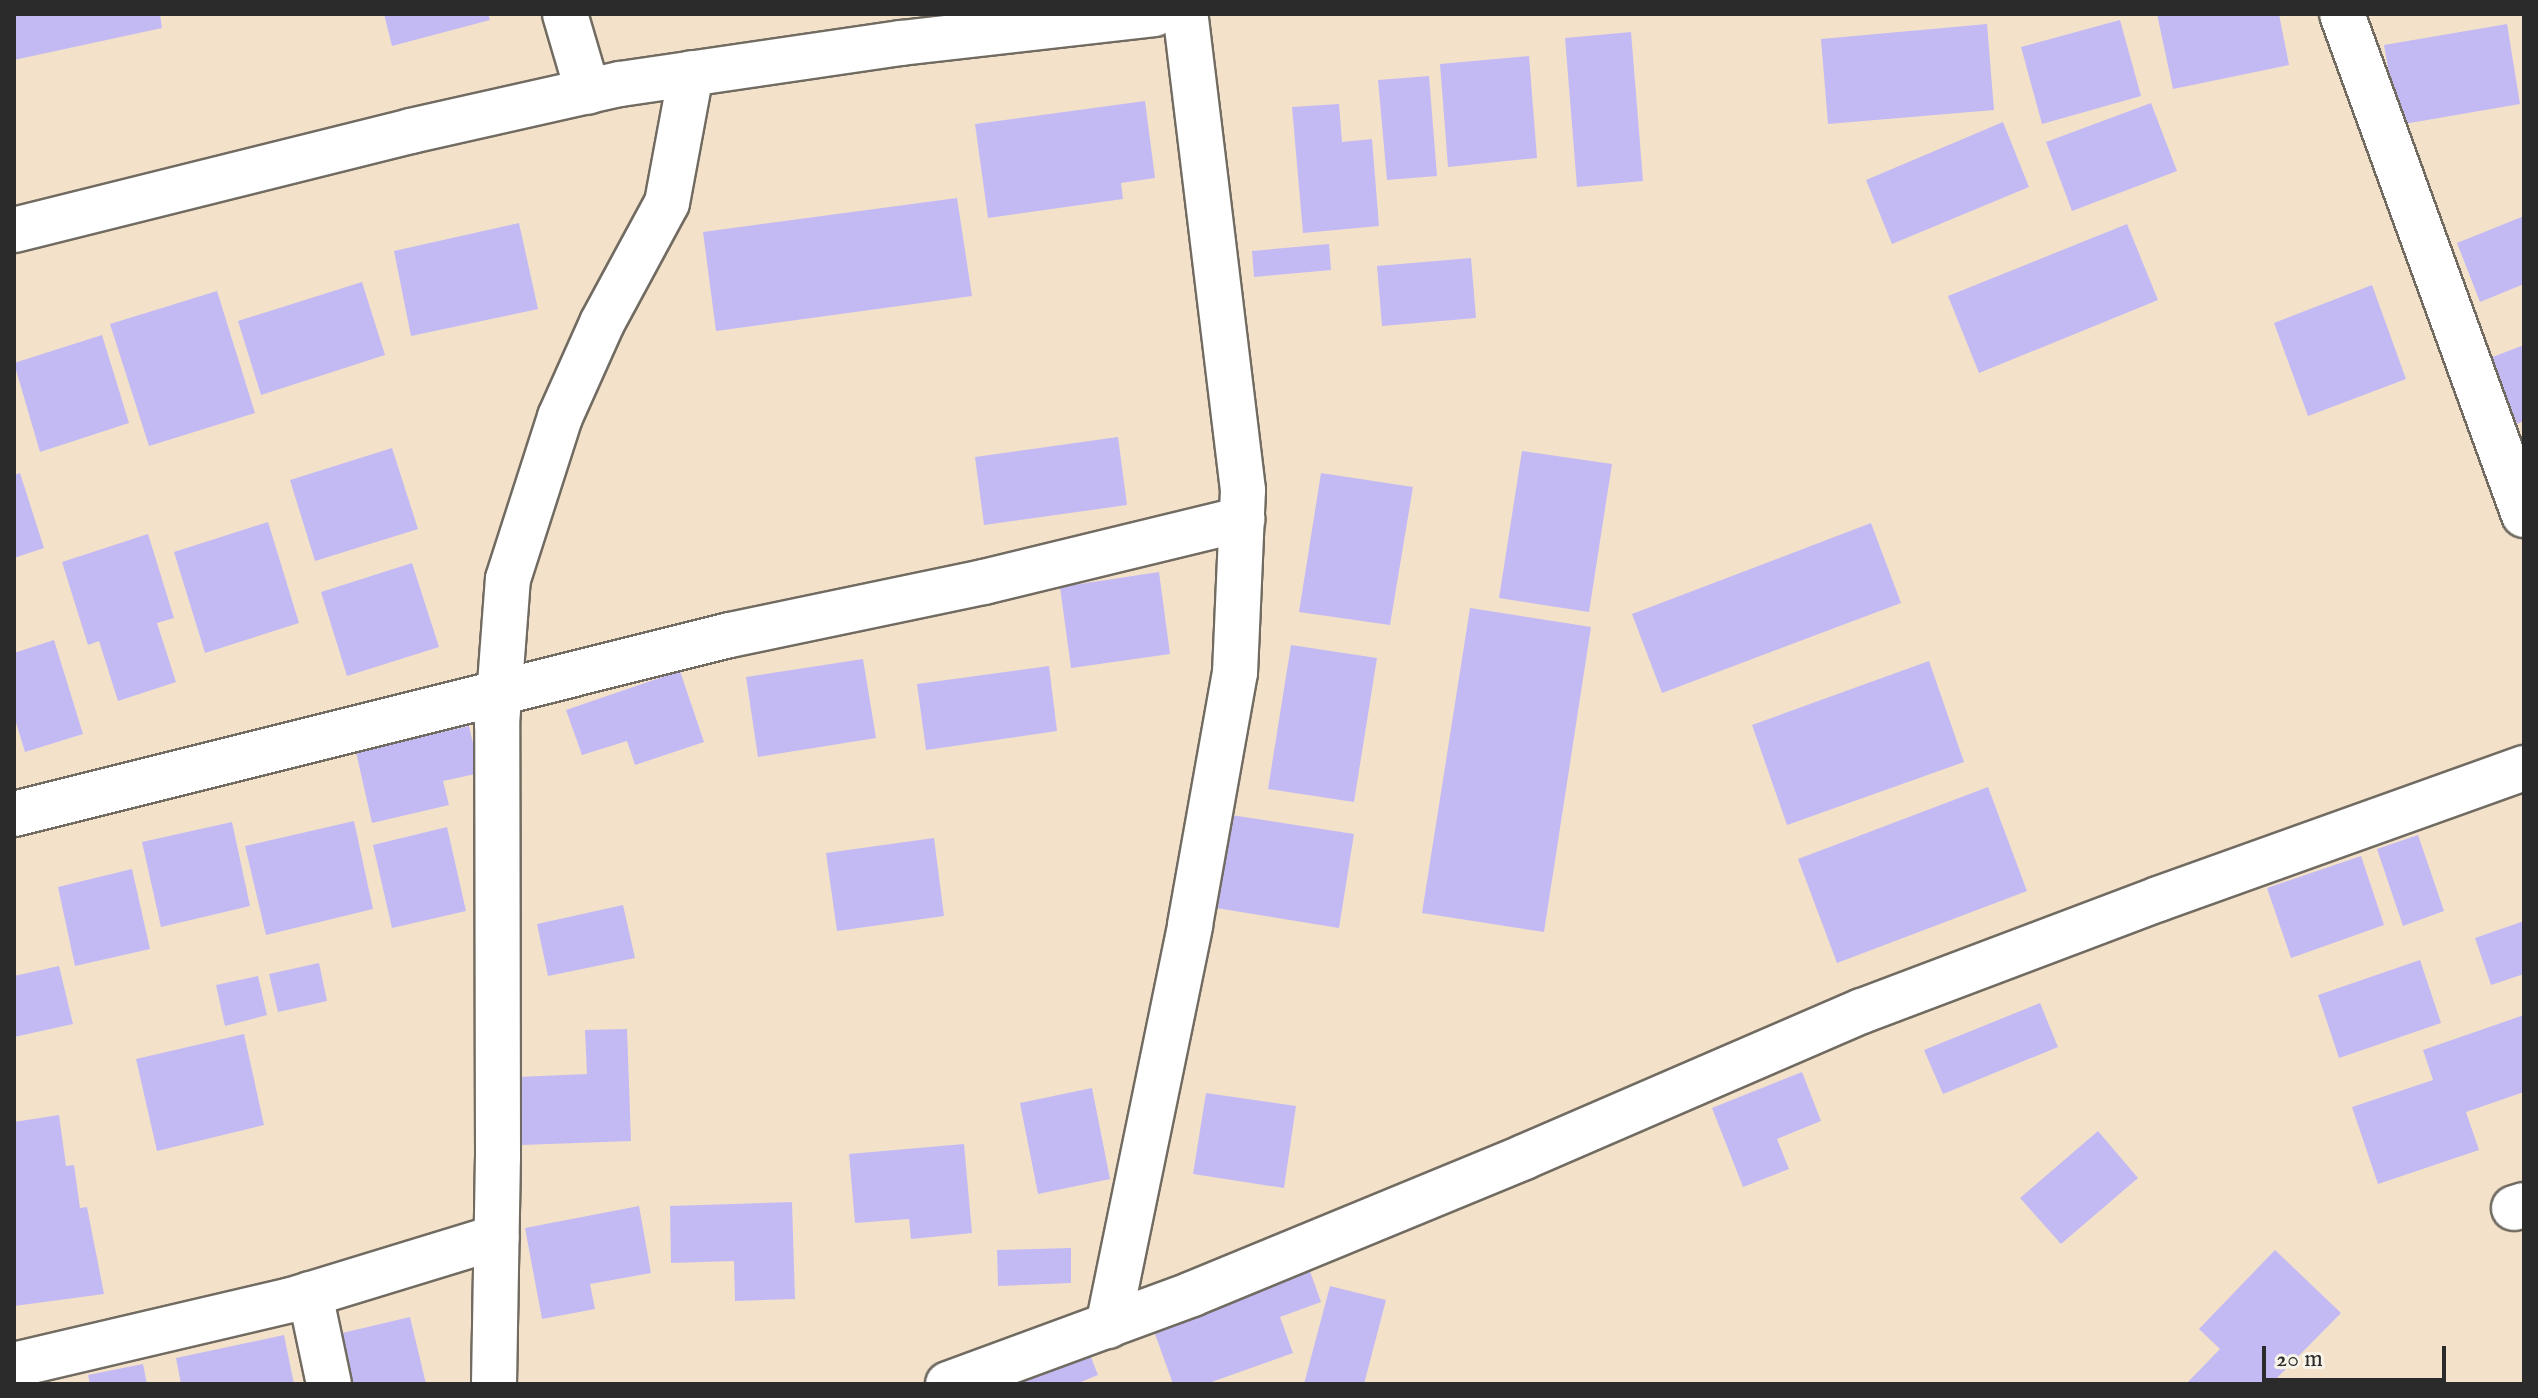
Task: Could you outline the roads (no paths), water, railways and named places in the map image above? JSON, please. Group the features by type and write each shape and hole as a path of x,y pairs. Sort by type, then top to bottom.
{"street":[{"path":"565,14 588,92"},
{"path":"14,230 411,131 588,92 691,73 901,43 1154,14"},
{"path":"1108,1326 1190,925 1235,673 1243,490 1185,14"},
{"path":"2342,14 2524,515"},
{"path":"494,1384 498,695 508,579 560,417 602,323 667,203 691,73"},
{"path":"14,814 730,635 984,582 1242,519"},
{"path":"948,1384 1108,1326 1524,1157 1862,1011 2524,768"},
{"path":"14,1365 310,1294 497,1237"},
{"path":"310,1294 329,1384"}]}
